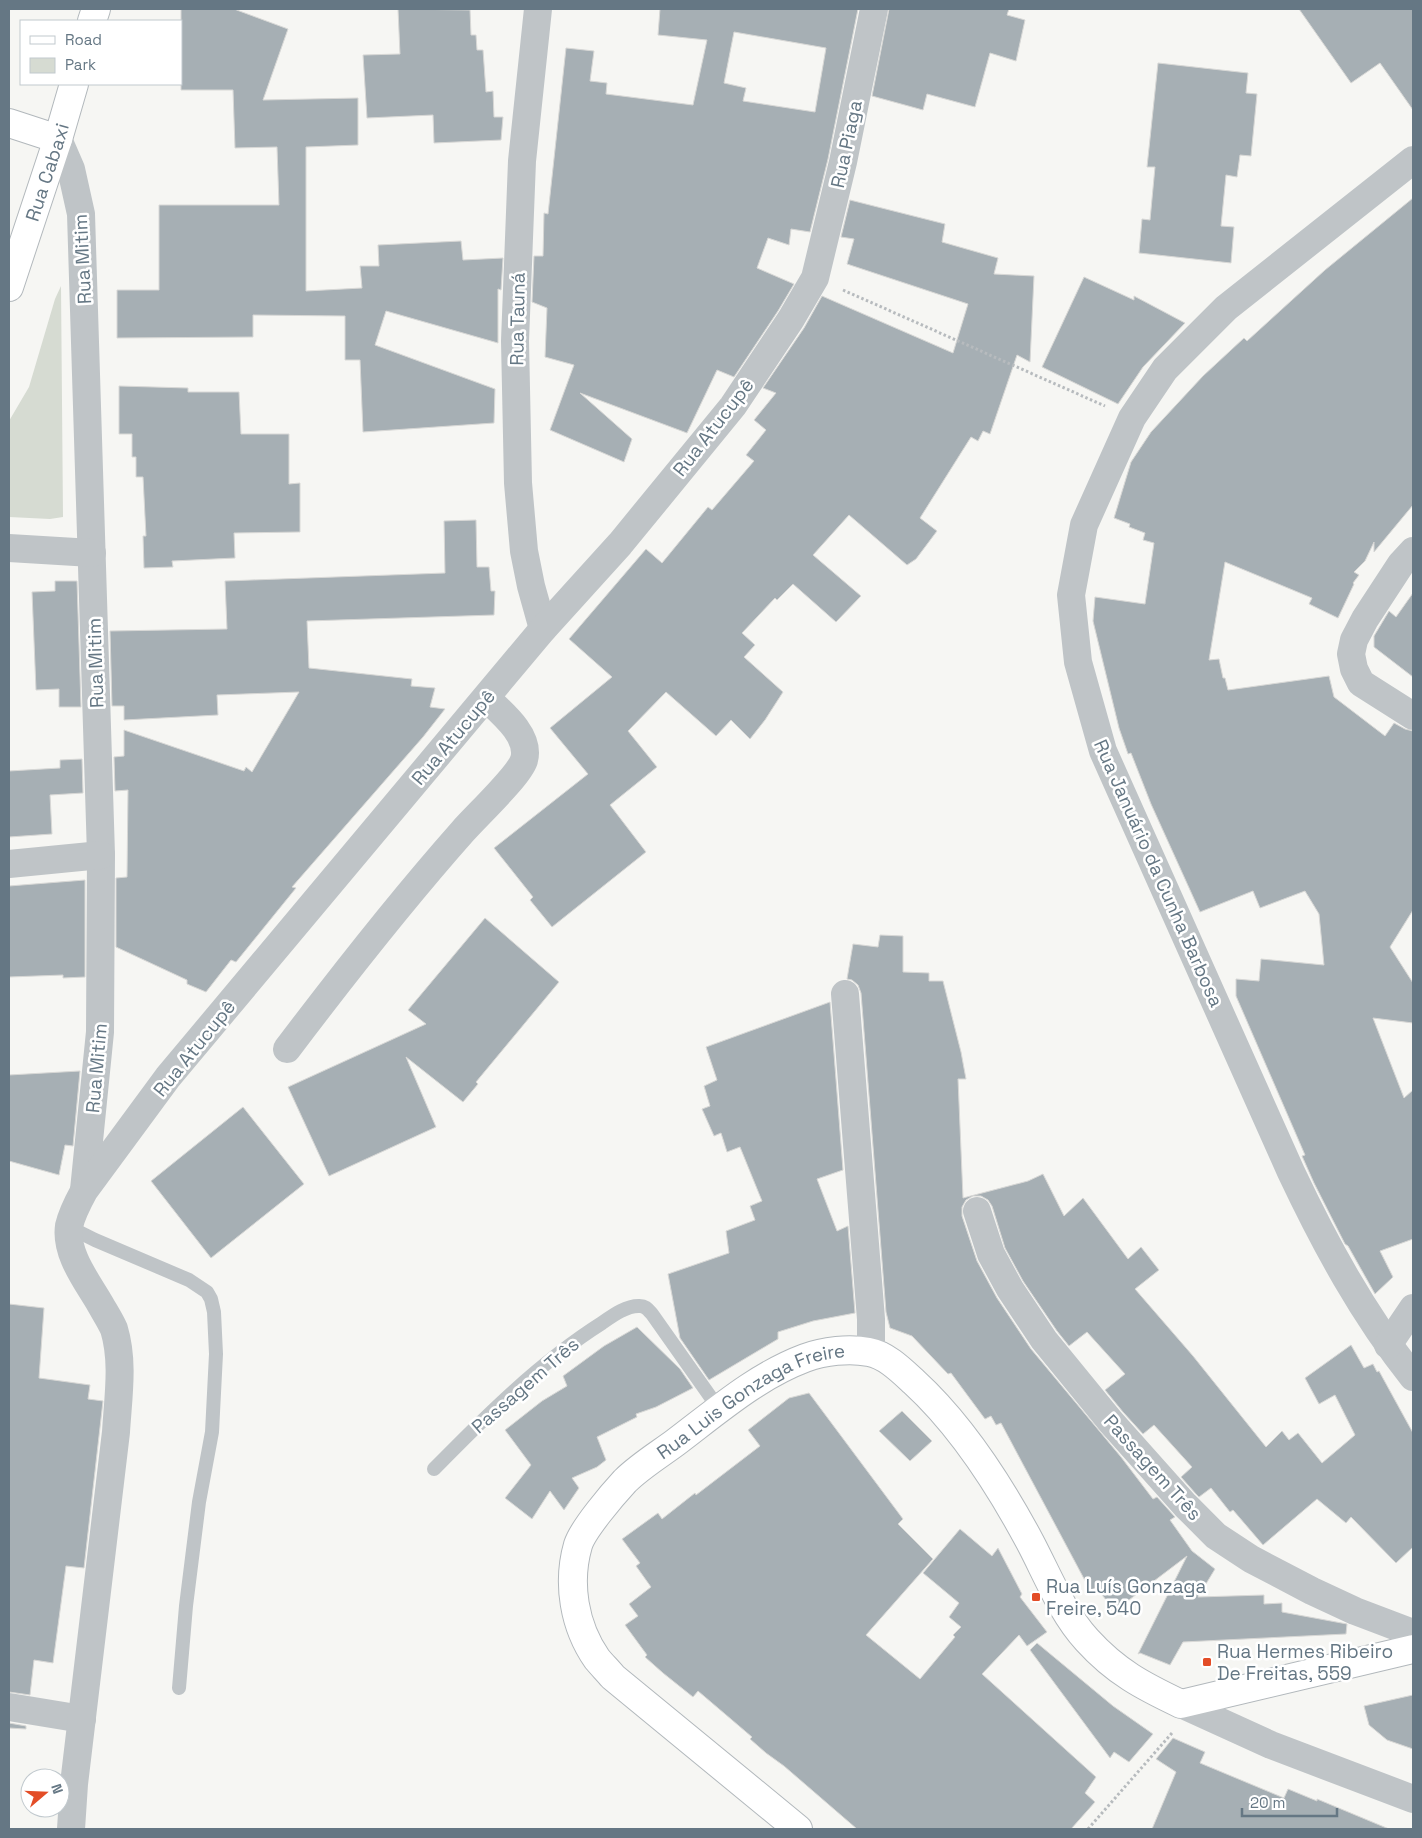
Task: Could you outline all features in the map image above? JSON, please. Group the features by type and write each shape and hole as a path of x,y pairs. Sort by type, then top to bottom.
{"street":[{"name":"Rua Tauná","path":"538,9 522,161 515,341 518,483 524,551 531,586 543,628"},
{"name":"Rua Piaga","path":"815,278 843,162 874,9"},
{"name":"Rua Cabaxi","path":"9,287 58,139 74,85"},
{"path":"9,123 58,139"},
{"name":"Rua Mitim","path":"58,139 71,169 81,214 101,855 100,1032 84,1191"},
{"name":"Rua Januário da Cunha Barbosa","path":"1413,160 1226,308 1165,369 1132,418 1084,524 1071,595 1078,662 1103,752 1290,1172 1322,1237 1388,1345 1413,1377"},
{"name":"Rua Atucupê","path":"84,1191 168,1077 543,628 620,544 733,406 815,278"},
{"path":"9,548 92,553"},
{"path":"1413,551 1401,564 1365,619 1354,640 1351,654 1354,669 1361,683 1413,716"},
{"path":"286,1049 396,910 463,831 510,780 524,759 521,736 486,698"},
{"path":"9,864 101,855"},
{"path":"845,994 871,1318 871,1352"},
{"path":"71,1829 116,1432 119,1381 118,1348 113,1328 76,1263 70,1245 69,1227 74,1211 84,1191"},
{"name":"Passagem Três","path":"977,1211 991,1254 1010,1289 1044,1340 1111,1422 1185,1505 1216,1536 1251,1559 1312,1591 1355,1611 1413,1633"},
{"path":"1388,1345 1413,1308"},
{"name":"Rua Luis Gonzaga Freire","path":"798,1829 614,1677 597,1658 583,1631 574,1606 572,1578 579,1542 602,1508 627,1479 719,1409 760,1381 788,1365 808,1357 848,1350 871,1352 895,1364 924,1391 951,1421 984,1466 1010,1506 1059,1600 1086,1639 1115,1668 1135,1682 1186,1707"},
{"path":"1186,1707 1413,1649"},
{"path":"9,1707 82,1719"},
{"path":"1186,1707 1271,1745 1413,1799"}],"lane":[{"path":"69,1227 189,1280 208,1292 211,1299 214,1312 216,1354 212,1432 199,1502 186,1606 179,1688"},
{"name":"Passagem Três","path":"434,1469 466,1436 557,1353 610,1317 628,1308 639,1306 646,1308 652,1314 719,1409"}],"path":[{"path":"815,278 1132,418"},
{"path":"1088,1829 1186,1707"}],"green space":[{"path":"61,286 63,517 50,519 9,517 9,421 29,387 55,299"}],"building":[{"path":"181,9 234,9 288,29 263,100 358,98 358,145 306,147 306,291 362,288 360,266 379,266 378,245 461,241 463,260 503,258 501,290 498,289 498,343 386,311 375,345 495,389 494,423 363,432 360,360 345,360 345,316 253,315 253,337 117,338 117,290 159,290 159,205 279,205 277,147 235,148 233,90 181,90"},
{"path":"398,9 470,10 471,35 476,35 477,50 483,50 486,92 493,91 494,117 503,117 501,140 434,143 433,115 367,118 363,55 400,54"},
{"path":"660,9 858,9 828,159 810,232 791,229 789,245 768,238 757,268 794,284 734,377 717,370 687,433 580,393 632,439 624,462 550,430 574,365 545,357 547,308 532,302 534,256 543,256 544,213 548,214 566,48 594,51 590,81 607,83 606,94 693,105 707,40 658,35","holes":["734,32 826,48 815,112 743,101 746,88 724,83"]},
{"path":"889,9 1009,9 1007,15 1025,20 1016,61 990,53 975,107 927,94 923,110 872,96"},
{"path":"1299,9 1413,9 1413,110 1380,63 1351,83"},
{"path":"1158,63 1248,73 1246,93 1257,94 1251,156 1240,155 1237,177 1226,175 1221,226 1234,227 1231,263 1139,253 1142,219 1150,220 1155,167 1147,167"},
{"path":"1413,198 1413,505 1374,552 1374,542 1365,561 1354,572 1359,575 1353,583 1338,618 1309,604 1312,598 1225,562 1209,660 1219,659 1228,690 1329,676 1334,697 1385,736 1394,723 1413,731 1413,910 1390,947 1413,983 1413,1023 1373,1018 1404,1098 1413,1090 1413,1239 1380,1251 1393,1277 1375,1294 1348,1246 1345,1244 1314,1183 1302,1156 1305,1155 1236,996 1236,979 1259,981 1261,959 1324,965 1319,914 1305,891 1260,908 1253,891 1200,912 1151,804 1131,753 1128,754 1119,728 1093,621 1095,597 1145,604 1154,543 1143,540 1145,533 1129,527 1130,524 1114,518 1131,462 1151,432 1203,376 1244,338 1247,341 1325,270"},
{"path":"850,200 945,224 942,242 998,258 994,274 1034,276 1030,362 1017,355 990,434 983,431 978,441 971,437 920,518 937,531 916,559 907,565 849,515 813,555 861,596 836,622 793,584 777,600 775,598 742,633 755,645 744,657 783,692 750,739 731,720 716,736 666,692 628,731 657,767 610,805 646,852 552,927 530,900 533,897 494,848 588,774 550,728 612,677 569,639 646,549 662,563 708,507 712,510 754,461 746,455 766,430 754,420 776,393 763,388 804,328 822,296 953,353 968,304 847,264 854,239 841,237"},
{"path":"1084,277 1134,300 1134,296 1185,323 1143,367 1118,404 1042,367"},
{"path":"119,386 188,388 188,392 239,392 241,434 289,434 289,484 300,483 300,532 234,533 235,558 172,561 173,567 144,568 143,536 146,536 143,477 136,477 136,457 132,457 132,434 119,434"},
{"path":"476,520 477,567 489,567 491,591 495,591 494,615 307,621 309,668 412,679 411,686 435,688 430,707 445,709 423,737 292,887 296,888 236,962 231,960 206,992 187,984 187,980 116,947 116,878 127,877 128,790 115,791 114,757 124,756 124,730 244,771 246,767 252,772 299,692 217,695 218,715 124,720 124,706 112,706 110,631 227,629 225,581 445,573 444,521"},
{"path":"55,581 77,581 81,707 59,707 59,689 36,690 32,592 55,591"},
{"path":"1413,593 1413,677 1374,647 1374,636 1389,611 1396,617"},
{"path":"82,759 83,793 50,795 52,834 9,837 9,771 60,768 60,760"},
{"path":"85,880 85,977 63,978 63,975 9,977 9,886"},
{"path":"485,918 559,982 476,1082 478,1084 463,1102 406,1057 436,1127 329,1176 288,1087 426,1024 408,1010"},
{"path":"880,935 903,936 903,972 929,973 929,981 943,981 966,1079 958,1079 963,1198 1028,1181 1043,1174 1064,1216 1083,1198 1128,1259 1141,1247 1159,1270 1135,1289 1193,1356 1266,1447 1282,1431 1289,1440 1298,1433 1322,1463 1355,1435 1335,1395 1319,1404 1305,1378 1351,1345 1364,1368 1373,1364 1377,1372 1379,1371 1413,1433 1413,1547 1396,1563 1351,1517 1346,1523 1317,1499 1263,1545 1233,1510 1230,1512 1211,1488 1199,1497 1196,1494 1181,1477 1192,1467 1154,1425 1143,1434 1123,1412 1105,1390 1125,1374 1087,1332 1069,1346 1057,1331 1023,1281 1005,1248 992,1206 988,1200 981,1196 973,1196 966,1200 962,1207 962,1216 977,1261 997,1298 1031,1349 1121,1457 1153,1499 1157,1497 1175,1517 1170,1520 1192,1551 1215,1569 1198,1597 1264,1595 1264,1604 1282,1603 1282,1612 1347,1624 1346,1634 1183,1642 1170,1665 1140,1653 1138,1654 1187,1556 1121,1606 1114,1609 1096,1588 1090,1590 1001,1423 996,1425 991,1416 985,1419 951,1373 948,1374 912,1336 890,1328 886,1312 861,993 858,985 852,980 847,979 853,944 878,947"},
{"path":"830,1002 843,1170 817,1179 837,1231 848,1226 855,1313 813,1321 778,1332 778,1339 709,1380 680,1338 668,1274 729,1253 726,1231 755,1220 750,1206 762,1201 740,1147 727,1152 721,1133 714,1136 702,1109 710,1106 704,1086 717,1080 706,1047"},
{"path":"80,1071 73,1146 65,1145 59,1175 9,1161 9,1075"},
{"path":"243,1107 304,1184 211,1258 151,1181"},
{"path":"9,1304 44,1308 39,1378 90,1385 88,1399 103,1401 84,1568 66,1566 53,1663 34,1660 30,1695 9,1692"},
{"path":"637,1327 680,1369 693,1388 656,1407 636,1414 637,1417 597,1437 606,1460 597,1467 572,1478 579,1488 564,1510 550,1491 532,1519 505,1498 531,1465 505,1430 542,1401 567,1386 563,1376 604,1346"},
{"path":"809,1393 903,1519 898,1524 933,1559 866,1635 920,1679 961,1627 949,1617 959,1603 923,1573 960,1529 992,1556 998,1548 1022,1594 1020,1597 1047,1632 1027,1646 1019,1635 982,1674 1096,1777 1085,1793 1095,1802 1071,1829 857,1829 784,1766 766,1753 750,1739 752,1737 698,1691 693,1697 663,1673 645,1657 647,1655 625,1625 638,1616 629,1604 651,1587 636,1566 640,1563 622,1539 658,1513 662,1519 760,1446 748,1430 789,1398"},
{"path":"902,1411 932,1441 910,1461 879,1431"},
{"path":"1037,1643 1113,1706 1153,1734 1129,1762 1114,1752 1110,1758 1030,1650"},
{"path":"1413,1695 1413,1749 1387,1740 1369,1725 1364,1706"},
{"path":"9,1723 26,1726 26,1729 9,1728"},
{"path":"1173,1738 1205,1752 1200,1763 1284,1798 1288,1789 1389,1829 1152,1829 1176,1772 1156,1759"}],"place":[{"name":"Rua Luís Gonzaga Freire, 540","path":"1036,1597"},
{"name":"Rua Hermes Ribeiro De Freitas, 559","path":"1207,1662"}]}
